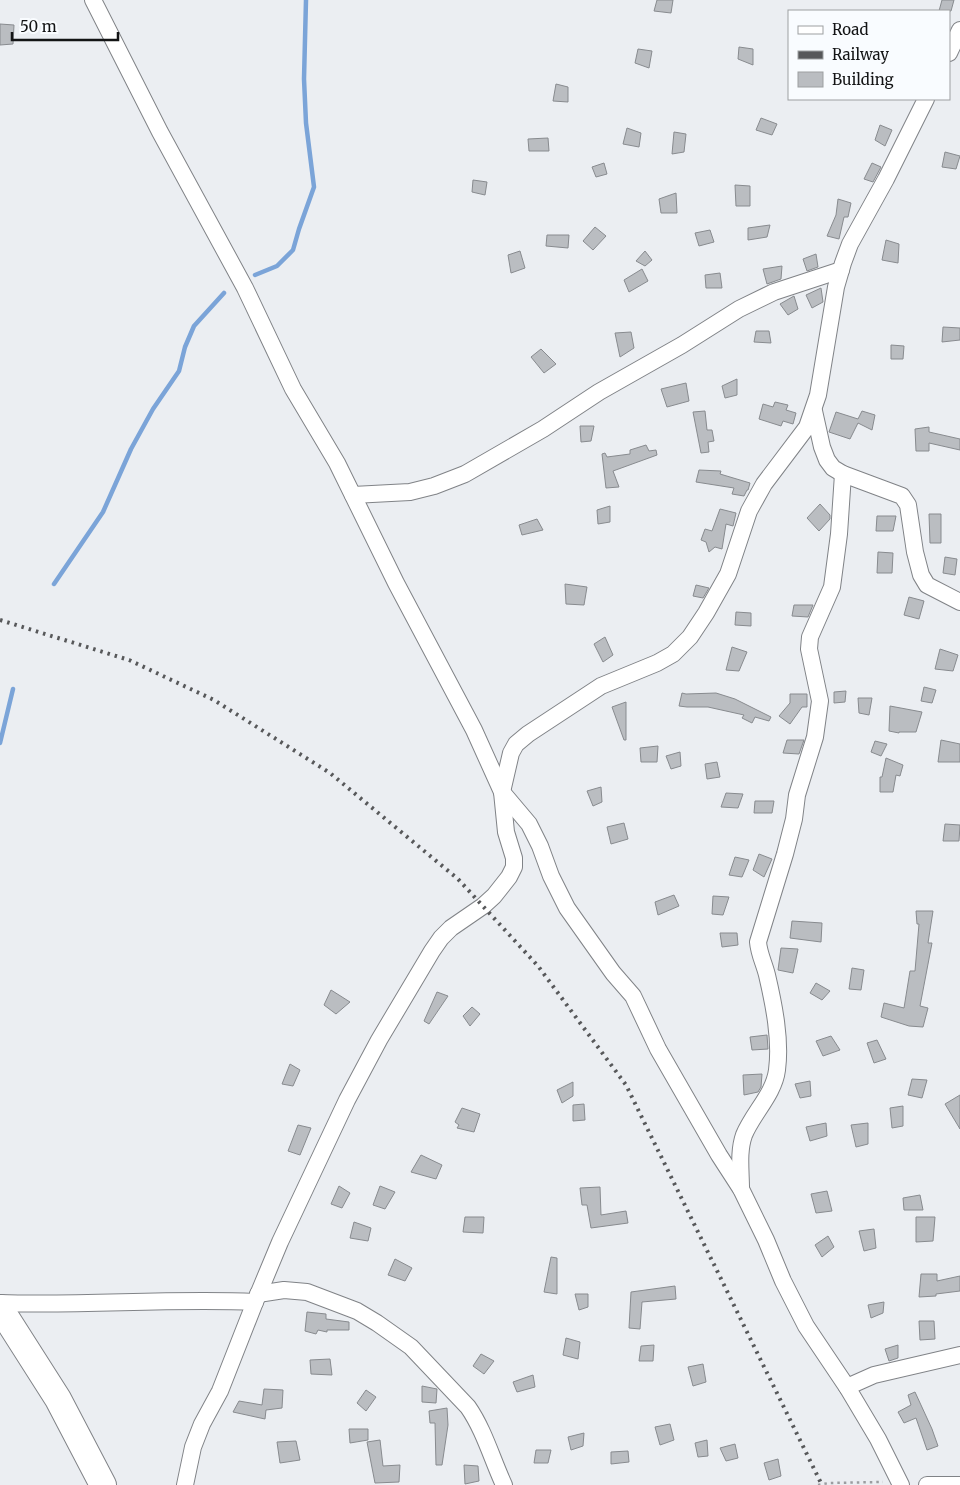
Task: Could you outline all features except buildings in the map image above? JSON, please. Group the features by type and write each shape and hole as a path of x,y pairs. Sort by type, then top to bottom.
{"main road":[{"path":"0,1308 58,1399 103,1485"}],"street":[{"path":"93,0 160,132 245,288 293,388 337,463 396,583 474,730 502,792 529,824 567,908 613,973 633,996 658,1049 719,1155 741,1189 806,1326 847,1387 878,1439 900,1484"},
{"path":"950,51 960,30"},
{"path":"185,1485 196,1439 202,1424 220,1391 280,1242 347,1100 379,1040 441,938 488,901 509,877 514,866 514,858 506,832 502,792 511,753 516,744 600,686 657,663 673,654 690,637 706,614 728,574 749,511 764,484 807,427 814,411 836,287 850,244 886,179 926,100"},
{"path":"353,495 410,492 434,486 465,474 543,429 598,392 682,345 739,310 774,292 841,270"},
{"path":"814,411 822,447 827,460 833,468 843,474 902,496 908,505 915,552 921,575 927,585 960,602"},
{"path":"741,1189 742,1142 753,1118 773,1086 777,1073 779,1054 774,1011 766,973 758,950 758,942 785,854 794,819 797,795 815,737 820,701 809,649 810,637 832,587 839,534 843,474"},
{"path":"0,1303 46,1304 256,1298 284,1290 307,1292 357,1311 378,1323 411,1347 468,1407 475,1417 504,1485"},
{"path":"847,1387 874,1375 960,1355"},
{"path":"927,1485 960,1485"}],"path":[{"path":"818,1485 829,1483 900,1484"}],"waterway":[{"path":"255,275 277,266 293,250 314,187 306,123 304,79 306,0"},
{"path":"54,584 103,512 131,449 153,409 179,371 185,347 194,326 224,293"},
{"path":"0,743 13,689"}],"railway":[{"path":"0,620 129,660 214,700 330,773 458,879 538,966 626,1085 822,1485"}]}
